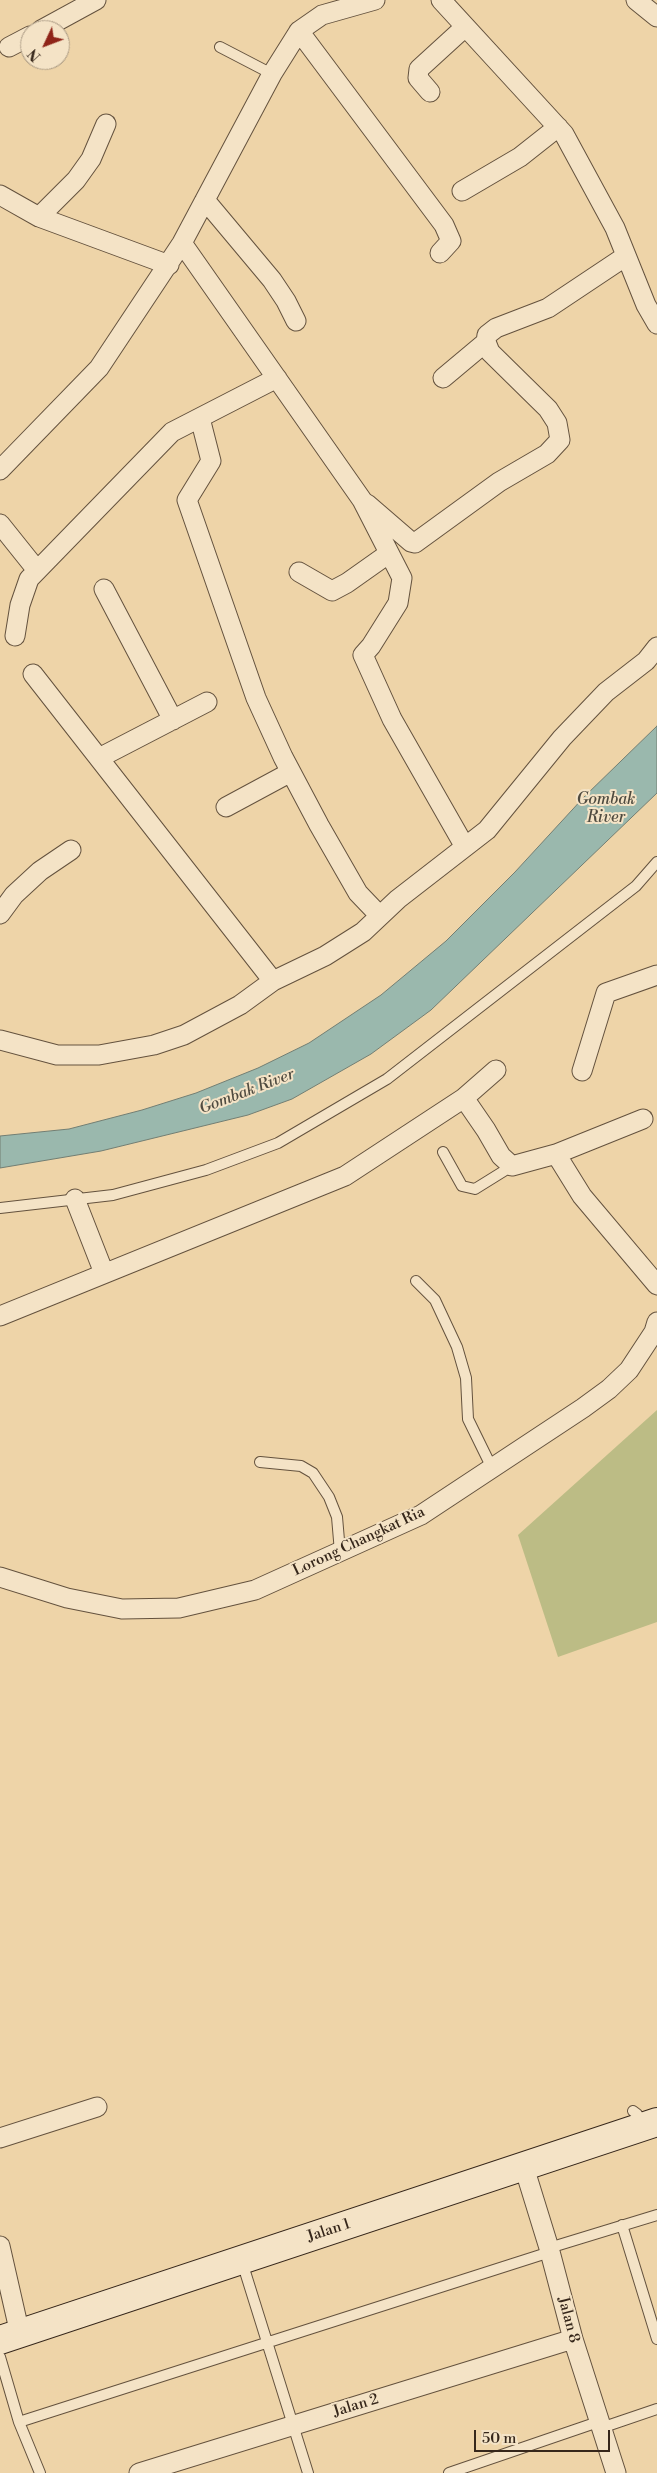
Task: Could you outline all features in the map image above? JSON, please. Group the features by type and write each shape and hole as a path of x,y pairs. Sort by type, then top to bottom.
{"street":[{"path":"59,20 96,0"},
{"path":"0,470 99,368 169,265 272,74 299,31 322,15 375,0"},
{"path":"441,0 558,127 615,228 646,305 657,324"},
{"path":"636,0 657,17"},
{"path":"430,92 418,78 419,69 465,27"},
{"path":"299,31 444,225 451,241 440,253"},
{"path":"9,47 20,41"},
{"path":"39,217 76,180 91,159 106,124"},
{"path":"462,191 520,157 558,127"},
{"path":"0,195 39,217 169,265"},
{"path":"205,200 272,280 296,321"},
{"path":"182,243 362,500 388,554 402,578 398,604 371,646 363,655 392,719 465,847"},
{"path":"362,500 411,542 415,543 499,482 547,454 560,440 557,423 548,409 490,352 486,342 487,334 496,328 548,308 626,256"},
{"path":"443,378 486,342"},
{"path":"15,636 23,589 36,569 172,432 276,378"},
{"path":"200,418 211,461 187,500 256,698 291,772 358,893 380,916"},
{"path":"0,524 36,569"},
{"path":"299,572 332,590 347,583 388,554"},
{"path":"104,589 173,720"},
{"path":"0,1040 57,1055 99,1055 154,1045 184,1035 240,1005 273,981 326,956 363,932 380,916 487,830 562,738 606,692 646,660 657,647"},
{"path":"33,674 273,981"},
{"path":"99,758 207,702"},
{"path":"226,806 291,772"},
{"path":"0,914 14,895 40,871 71,850"},
{"path":"582,1070 606,993 657,975"},
{"path":"0,1316 345,1176 464,1098 496,1070"},
{"path":"464,1098 501,1156 512,1166 556,1154 643,1119"},
{"path":"556,1154 582,1196 657,1285"},
{"path":"75,1198 104,1273"},
{"name":"Lorong Changkat Ria","path":"0,1577 67,1598 122,1609 179,1608 255,1590 421,1515 492,1468 609,1389 629,1370 654,1332 657,1322"},
{"path":"0,2138 97,2106"},
{"name":"Jalan 1","path":"10,2337 524,2167 644,2120"},
{"name":"Jalan 8","path":"524,2167 550,2250 573,2339 616,2473"},
{"path":"0,2246 10,2337"},
{"name":"Jalan 2","path":"139,2473 573,2339"}],"lane":[{"path":"220,47 272,74"},
{"path":"0,1208 113,1195 206,1170 278,1143 387,1079 636,886 657,862"},
{"path":"443,1152 462,1186 475,1189 512,1166"},
{"path":"416,1281 435,1300 457,1347 466,1378 468,1419 492,1468"},
{"path":"260,1462 301,1466 313,1473 329,1497 337,1517 340,1552"},
{"path":"20,2422 657,2215"},
{"path":"622,2225 657,2338"},
{"path":"242,2260 308,2473"},
{"path":"0,2357 20,2422 40,2473"},
{"path":"449,2473 657,2409"}],"green space":[{"path":"657,1410 657,1622 558,1657 518,1535"}],"water":[{"name":"Gombak River","path":"657,726 657,793 431,1010 371,1054 292,1099 248,1115 101,1151 0,1168 0,1136 69,1129 142,1110 196,1093 258,1068 309,1043 381,995 446,941 515,872 584,797"}]}
